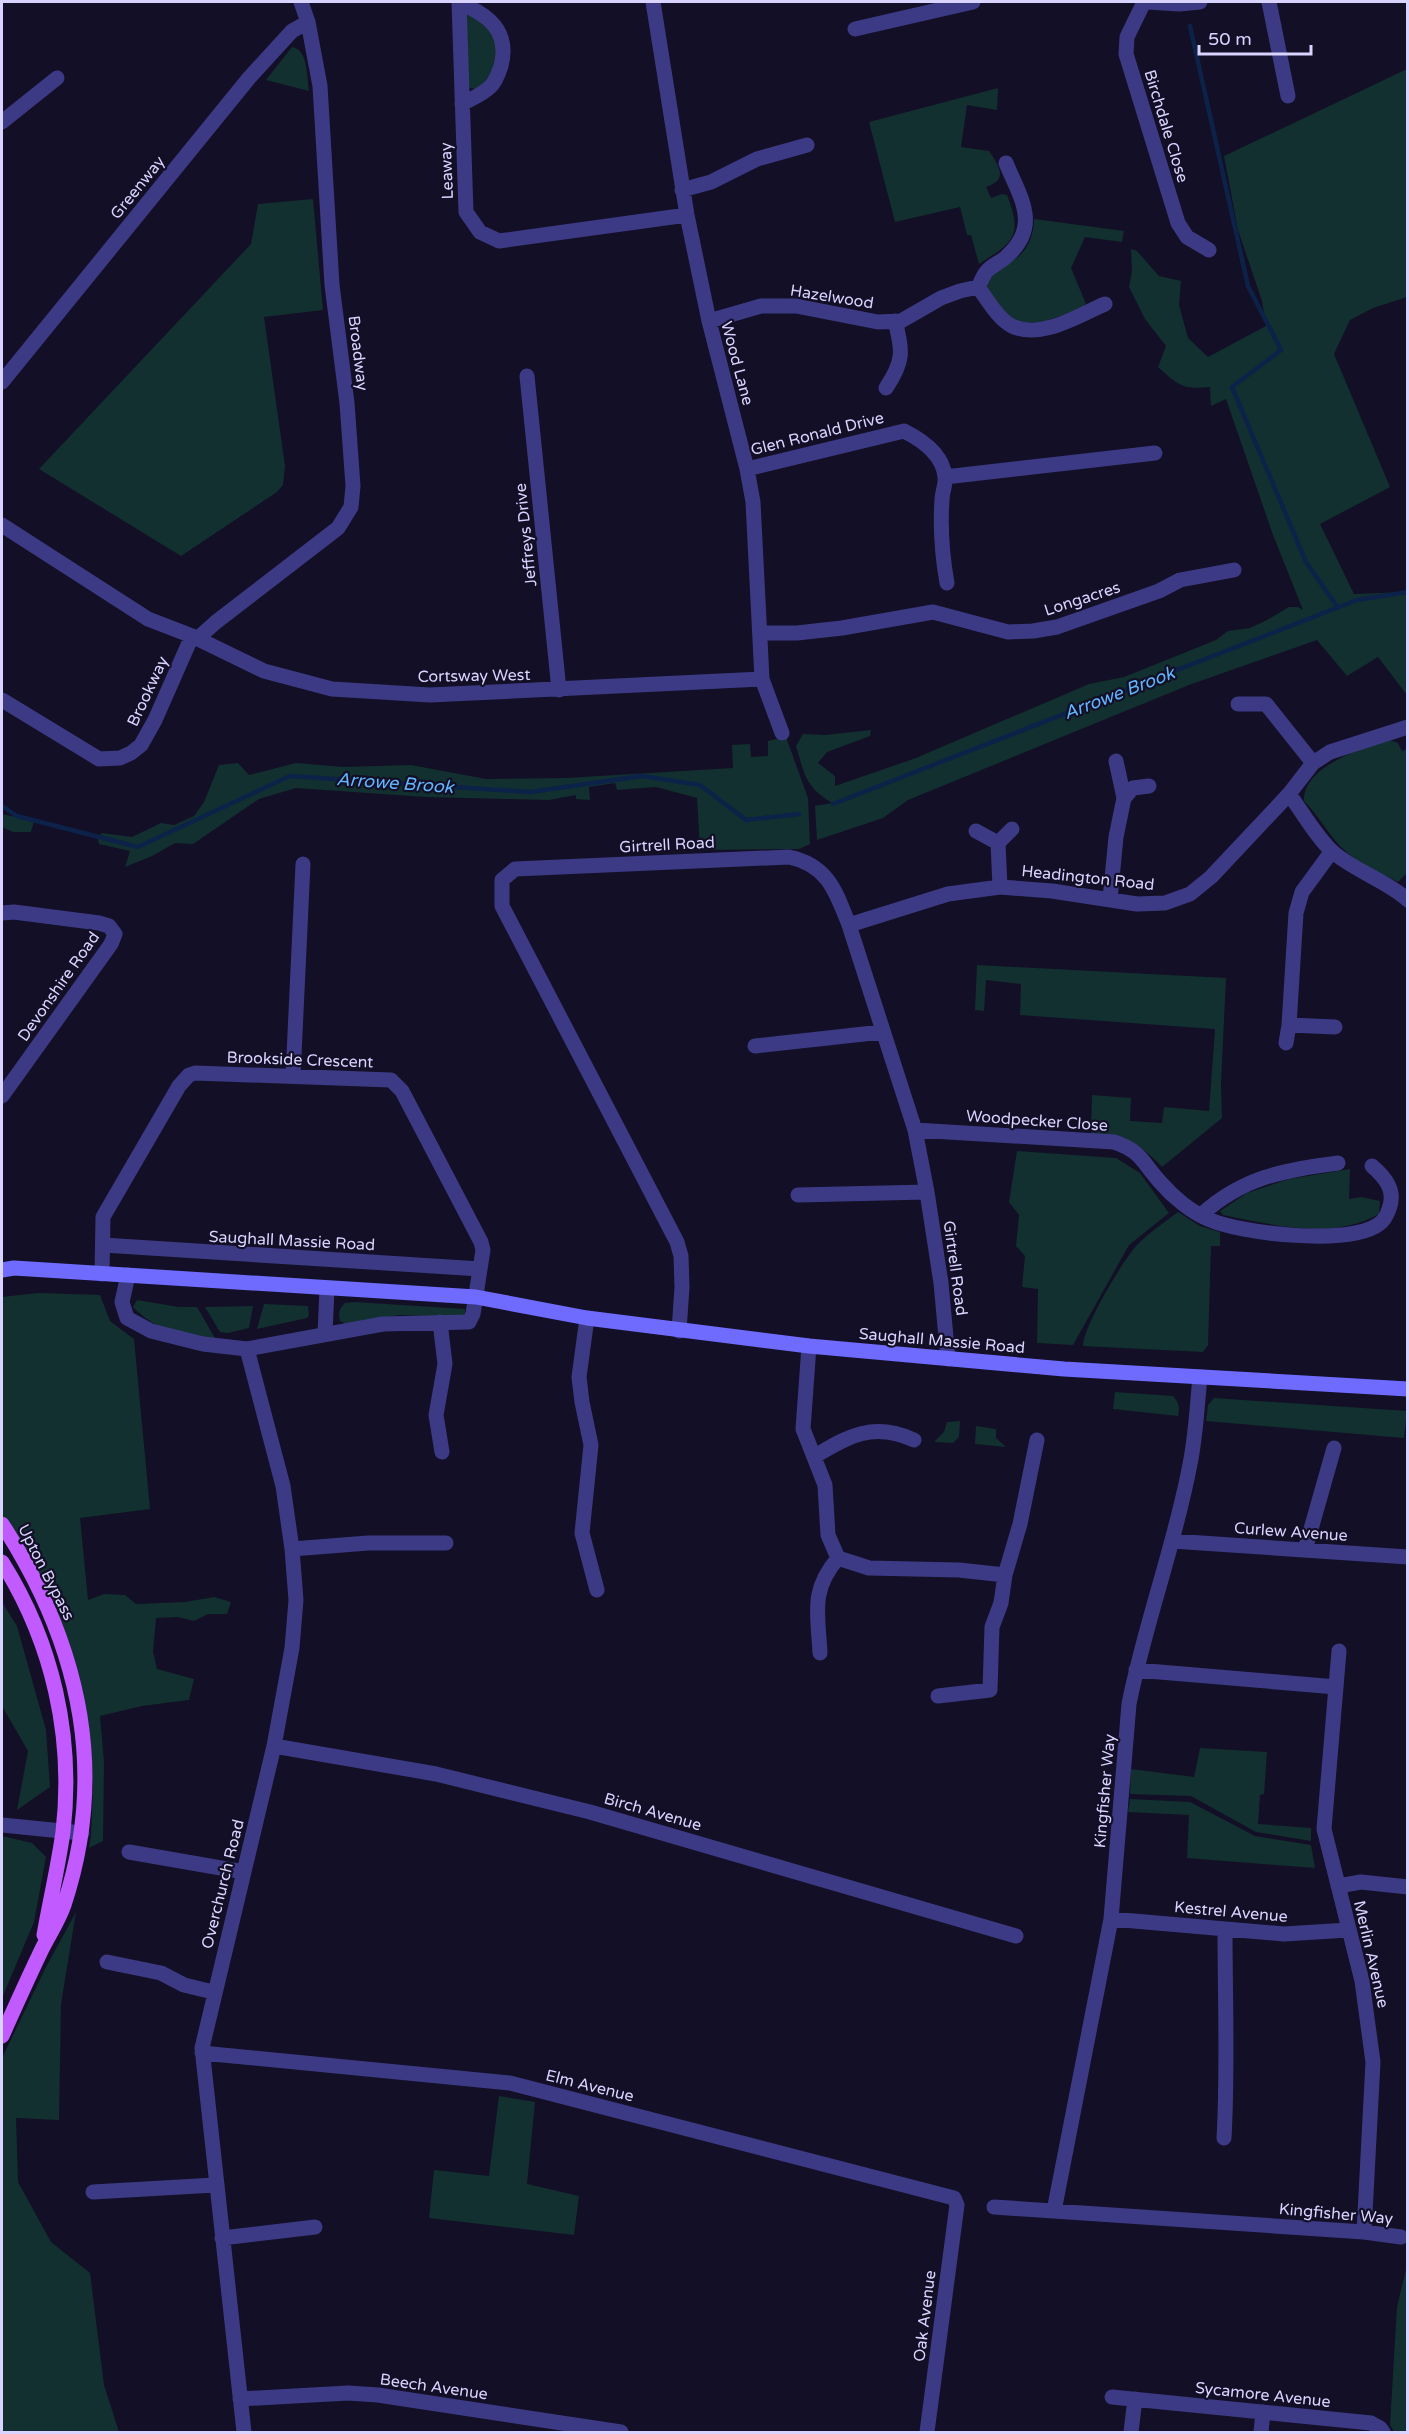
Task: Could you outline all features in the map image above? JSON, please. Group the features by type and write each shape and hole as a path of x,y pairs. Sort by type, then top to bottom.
{"main road":[{"name":"Saughall Massie Road","path":"2,1270 14,1268 476,1297 586,1318 809,1346 1064,1369 1407,1389"},
{"name":"Upton Bypass","path":"2,1524 41,1592 69,1663 76,1693 84,1751 85,1788 82,1833 63,1908 2,2036"},
{"name":"Upton Bypass","path":"2,1562 34,1623 51,1668 61,1712 66,1760 63,1832 42,1950"}],"street":[{"name":"Broadway","path":"195,637 338,528 351,507 353,486 347,403 332,285 320,86 308,22 301,2"},
{"path":"459,2 478,10 494,22 501,34 503,45 501,65 492,86 462,104"},
{"name":"Leaway","path":"459,2 466,212 480,232 499,241 687,215"},
{"name":"Wood Lane","path":"653,2 682,190 709,321 747,469 753,502 762,679 782,733"},
{"path":"855,29 973,2"},
{"path":"1146,2 1190,3"},
{"name":"Birchdale Close","path":"1146,2 1127,38 1126,54 1178,223 1187,237 1209,250"},
{"path":"1269,2 1288,96"},
{"name":"Greenway","path":"2,382 249,78 292,31 308,22"},
{"path":"2,122 57,78"},
{"path":"682,190 711,182 757,159 807,146"},
{"path":"1006,164 1026,214 1026,227 1020,244 1005,259 987,270 978,287 1010,326 1027,331 1044,330 1106,304"},
{"name":"Hazelwood","path":"709,321 761,306 796,306 878,322 901,321 941,298 978,287"},
{"path":"886,388 895,375 902,358 902,345 895,321"},
{"name":"Jeffreys Drive","path":"527,376 559,690"},
{"name":"Glen Ronald Drive","path":"747,469 904,431 922,440 930,448 937,457 945,477"},
{"path":"947,583 941,550 945,477 1155,453"},
{"name":"Cortsway West","path":"2,525 148,619 195,637 264,671 332,689 430,695 762,679"},
{"name":"Longacres","path":"760,633 797,633 842,628 933,612 1008,632 1033,631 1057,627 1159,591 1180,580 1234,570"},
{"name":"Brookway","path":"2,700 99,759 120,758 141,745 195,637"},
{"path":"1238,704 1266,704 1313,763"},
{"name":"Headington Road","path":"849,925 948,894 1000,887 1052,891 1137,904 1165,903 1190,894 1211,877 1289,794 1313,763 1330,752 1407,727"},
{"path":"1110,899 1116,837 1124,798 1116,761"},
{"path":"1124,798 1133,788 1149,786"},
{"path":"1289,794 1332,852 1362,872 1394,888 1407,900"},
{"path":"1000,887 998,843 1012,830"},
{"path":"976,831 998,843"},
{"path":"1286,1043 1296,913 1302,892 1332,852"},
{"name":"Girtrell Road","path":"679,1331 682,1287 680,1249 502,906 502,880 515,869 789,857 804,860 827,878 837,893 849,925 915,1131 945,1308 948,1359"},
{"path":"293,1076 303,864"},
{"name":"Devonshire Road","path":"2,913 14,912 99,923 109,926 115,934 111,944 2,1096"},
{"path":"1289,1024 1335,1027"},
{"path":"755,1046 882,1032"},
{"name":"Brookside Crescent","path":"102,1274 103,1217 185,1079 195,1073 391,1080 398,1085 481,1242 483,1250 476,1297"},
{"name":"Woodpecker Close","path":"915,1131 1114,1142 1128,1146 1139,1154 1162,1185 1201,1215 1209,1220 1268,1234 1311,1236 1351,1234 1378,1226 1385,1219 1392,1203 1392,1190 1384,1177 1372,1166"},
{"path":"1201,1215 1218,1200 1245,1183 1272,1174 1338,1162"},
{"path":"798,1195 927,1192"},
{"name":"Saughall Massie Road","path":"103,1245 480,1269"},
{"path":"128,1275 122,1302 128,1318 135,1324 168,1336 203,1344 247,1349 384,1324 469,1322 476,1297"},
{"path":"325,1334 327,1288"},
{"path":"586,1318 579,1377 591,1454 582,1533 597,1590"},
{"path":"440,1322 445,1364 436,1415 442,1452"},
{"path":"809,1346 803,1429 825,1485 828,1535 838,1558 869,1568 959,1570 1005,1575"},
{"name":"Overchurch Road","path":"244,2433 202,2053 213,1992 274,1746 295,1624 296,1600 292,1549 283,1486 247,1349"},
{"name":"Kingfisher Way","path":"1054,2211 1112,1919 1129,1704 1155,1593 1172,1541 1191,1462 1200,1377"},
{"path":"814,1457 843,1438 869,1432 895,1431 914,1440"},
{"path":"938,1696 990,1690 992,1627 1001,1603 1005,1575 1020,1524 1037,1440"},
{"path":"1305,1550 1334,1448"},
{"name":"Curlew Avenue","path":"1172,1541 1407,1557"},
{"path":"292,1549 368,1542 446,1543"},
{"path":"820,1653 819,1589 825,1573 838,1558"},
{"name":"Merlin Avenue","path":"1339,1652 1324,1829 1362,1981 1373,2062 1364,2232"},
{"path":"1136,1670 1336,1687"},
{"name":"Birch Avenue","path":"274,1746 436,1774 590,1812 1016,1936"},
{"path":"2,1825 82,1833"},
{"path":"129,1852 244,1872"},
{"path":"1338,1886 1361,1882 1407,1887"},
{"name":"Kestrel Avenue","path":"1112,1919 1284,1934 1348,1930"},
{"path":"1224,2138 1227,2084 1225,1929"},
{"path":"107,1962 161,1973 184,1985 213,1992"},
{"name":"Elm Avenue","path":"202,2053 510,2083 954,2198 957,2205"},
{"path":"93,2192 215,2185"},
{"name":"Oak Avenue","path":"927,2433 957,2205"},
{"name":"Kingfisher Way","path":"994,2208 1364,2232 1401,2237"},
{"path":"222,2238 315,2227"},
{"name":"Beech Avenue","path":"240,2399 348,2393 378,2395 621,2433"},
{"name":"Sycamore Avenue","path":"1112,2397 1371,2423 1380,2428 1383,2433"},
{"path":"1131,2433 1136,2399"},
{"path":"1261,2433 1263,2412"}],"green space":[{"path":"465,12 483,19 497,42 493,76 476,89 470,88 467,82"},
{"path":"292,47 297,49 304,58 309,91 266,80"},
{"path":"1407,69 1407,297 1373,308 1350,320 1334,354 1390,487 1320,524 1354,594 1407,592 1407,695 1378,657 1347,676 1317,640 1189,685 908,800 883,818 817,840 815,806 832,803 816,791 804,773 796,746 803,734 825,735 871,730 870,736 827,752 818,763 835,776 835,786 916,758 1089,684 1124,677 1216,640 1228,631 1250,628 1289,607 1298,607 1303,610 1273,535 1226,399 1211,406 1210,387 1193,388 1181,385 1158,367 1166,346 1145,319 1129,287 1132,271 1131,249 1137,251 1159,276 1181,281 1179,305 1188,338 1208,357 1266,326 1262,301 1238,230 1224,156"},
{"path":"998,88 997,110 967,105 961,147 989,151 993,157 999,167 1000,176 998,181 986,187 991,198 1002,194 1007,195 1012,209 1014,229 1012,237 1000,250 979,264 971,235 967,235 960,207 895,222 869,122"},
{"path":"313,199 323,310 264,317 285,466 283,485 277,492 181,556 39,469 251,244 258,204"},
{"path":"1034,219 1124,231 1122,242 1085,237 1071,268 1086,304 1054,318 1034,323 1015,319 1006,313 991,298 987,285 994,274 1018,257 1025,249 1031,237"},
{"path":"786,737 808,798 810,844 799,849 700,850 697,798 656,787 617,790 615,783 589,787 590,800 576,799 576,795 549,800 425,797 296,788 259,799 193,844 175,843 125,867 130,851 99,844 97,837 102,833 132,837 161,823 174,825 194,816 204,802 219,765 238,763 249,775 296,763 343,767 411,765 486,779 566,778 733,768 732,745 750,744 751,757 768,756 768,741"},
{"path":"1390,740 1398,743 1402,751 1407,749 1407,873 1398,882 1346,852 1304,801 1306,789 1323,768 1350,754"},
{"path":"2,814 34,821 31,832 13,832 2,827"},
{"path":"977,965 1226,978 1221,1084 1222,1118 1162,1167 1138,1146 1091,1134 1092,1095 1131,1098 1130,1121 1162,1123 1164,1107 1209,1111 1215,1029 1020,1015 1021,984 986,980 984,1011 975,1010"},
{"path":"1017,1151 1116,1158 1140,1173 1169,1213 1129,1245 1073,1345 1037,1343 1038,1289 1022,1287 1025,1256 1016,1246 1019,1215 1009,1202"},
{"path":"1350,1169 1349,1199 1361,1197 1380,1201 1379,1214 1361,1222 1342,1227 1302,1228 1223,1215 1220,1211 1247,1193 1289,1179"},
{"path":"1178,1212 1200,1226 1220,1232 1220,1246 1211,1246 1208,1345 1203,1352 1083,1346 1090,1324 1114,1277 1138,1244"},
{"path":"38,1293 100,1295 110,1321 134,1339 150,1509 80,1518 88,1600 104,1594 125,1595 136,1604 185,1602 214,1597 231,1602 227,1614 208,1614 194,1621 178,1617 156,1618 153,1652 157,1669 194,1679 189,1700 142,1706 100,1716 104,1762 103,1841 89,1848 93,1787 90,1735 80,1679 44,1584 2,1513 2,1297"},
{"path":"137,1300 179,1307 197,1307 215,1338 181,1335 160,1327 133,1307"},
{"path":"355,1302 465,1309 465,1314 461,1317 399,1315 346,1324 340,1321 339,1316 343,1305"},
{"path":"264,1304 308,1306 309,1315 307,1318 257,1329"},
{"path":"253,1306 249,1328 228,1333 220,1332 205,1307"},
{"path":"1115,1392 1173,1396 1178,1405 1178,1416 1113,1409"},
{"path":"1214,1398 1407,1411 1404,1438 1206,1421 1208,1405"},
{"path":"960,1421 959,1437 953,1443 934,1442 944,1432 947,1422"},
{"path":"976,1426 996,1429 996,1438 1006,1447 975,1444"},
{"path":"2,1602 17,1626 46,1730 50,1787 17,1810 28,1751 2,1706"},
{"path":"1200,1748 1267,1752 1264,1794 1260,1795 1258,1824 1311,1828 1311,1841 1256,1832 1191,1796 1130,1794 1131,1769 1194,1777"},
{"path":"1130,1799 1190,1802 1255,1836 1311,1845 1315,1868 1187,1858 1189,1815 1128,1812"},
{"path":"2,1836 32,1843 46,1857 34,1922 2,1998"},
{"path":"76,1912 61,2004 59,2120 16,2118 18,2182 51,2242 90,2273 104,2385 119,2432 2,2432 2,2058 46,1967"},
{"path":"499,2096 535,2102 527,2184 579,2196 574,2235 429,2218 434,2170 489,2176"},
{"path":"1407,2265 1407,2432 1394,2432 1390,2425 1397,2307"}],"waterway":[{"path":"1190,26 1248,286 1281,350 1232,387 1306,562 1338,608"},
{"name":"Arrowe Brook","path":"833,804 1357,600 1408,592"},
{"name":"Arrowe Brook","path":"2,806 17,816 138,847 290,776 530,792 642,776 700,785 746,820 799,814"}]}
